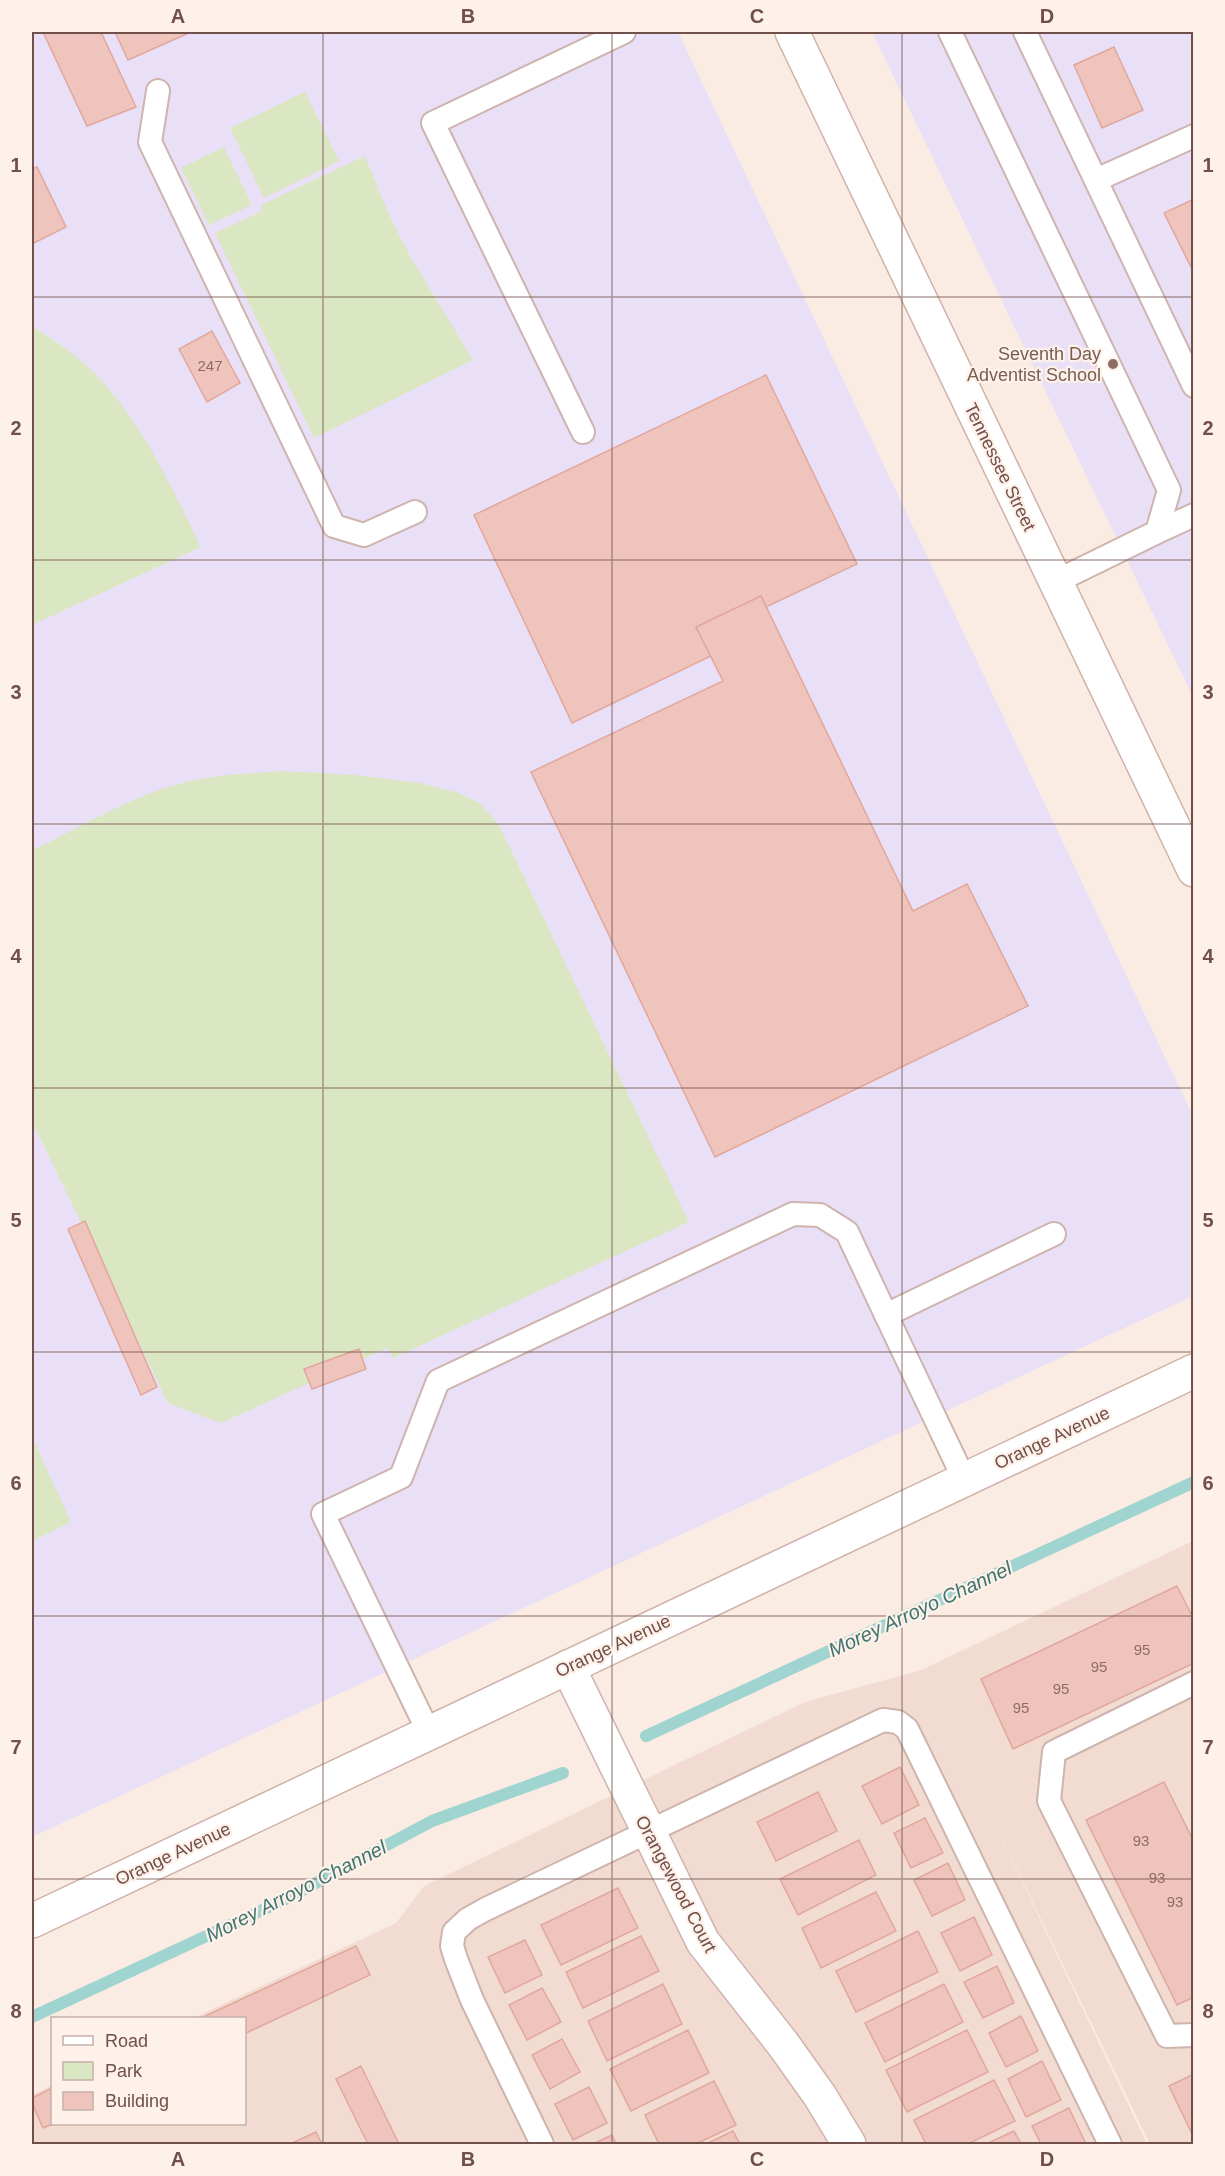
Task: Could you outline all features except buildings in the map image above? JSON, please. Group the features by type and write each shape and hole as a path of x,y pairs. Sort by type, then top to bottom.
{"street":[{"name":"Tennessee Street","path":"792,32 1055,582 1190,854"},
{"name":"Orange Avenue","path":"32,1921 1194,1371"},
{"name":"Orangewood Court","path":"567,1667 703,1942 783,2044 820,2096 849,2145"}],"lane":[{"path":"583,432 433,123 624,32"},
{"path":"950,32 1169,490 1157,532"},
{"path":"1025,32 1194,386"},
{"path":"158,91 150,142 334,526 364,535 415,512"},
{"path":"1096,180 1194,136"},
{"path":"1055,582 1194,515"},
{"path":"429,1733 323,1514 402,1478 438,1381 793,1214 820,1215 847,1232 964,1479"},
{"path":"886,1315 1054,1234"},
{"path":"1194,1683 1054,1752 1049,1801 1167,2036 1194,2035"},
{"path":"542,2145 469,1992 452,1946 454,1932 468,1919 486,1909 883,1720 898,1722 907,1729 1110,2145"}],"shaded area":[{"path":"32,32 678,32 1194,1118 1193,1296 32,1837"},
{"name":"Seventh Day Adventist School","path":"872,32 1193,32 1193,697"},
{"path":"1193,1541 1193,2144 1150,2144 986,1806 1147,2144 32,2144 32,2095 51,2086 51,2125 246,2125 246,2017 195,2017 396,1923 424,1886 805,1702 921,1670"}],"green space":[{"path":"305,92 339,161 264,198 230,128"},
{"path":"224,147 252,205 209,225 181,168"},
{"path":"365,156 389,215 410,256 473,360 314,438 215,233 262,211 261,205"},
{"path":"32,326 81,361 106,385 123,406 152,451 201,547 32,625"},
{"path":"283,771 355,775 420,783 459,793 481,804 499,825 689,1222 393,1358 387,1348 221,1423 168,1403 32,1121 32,851 104,814 159,790 204,778"},
{"path":"32,1437 71,1522 32,1541"}],"waterway":[{"name":"Morey Arroyo Channel","path":"646,1736 1194,1482"},
{"name":"Morey Arroyo Channel","path":"32,2017 284,1900 432,1821 563,1773"}],"place":[{"name":"Seventh Day Adventist School","path":"1113,364"}]}
